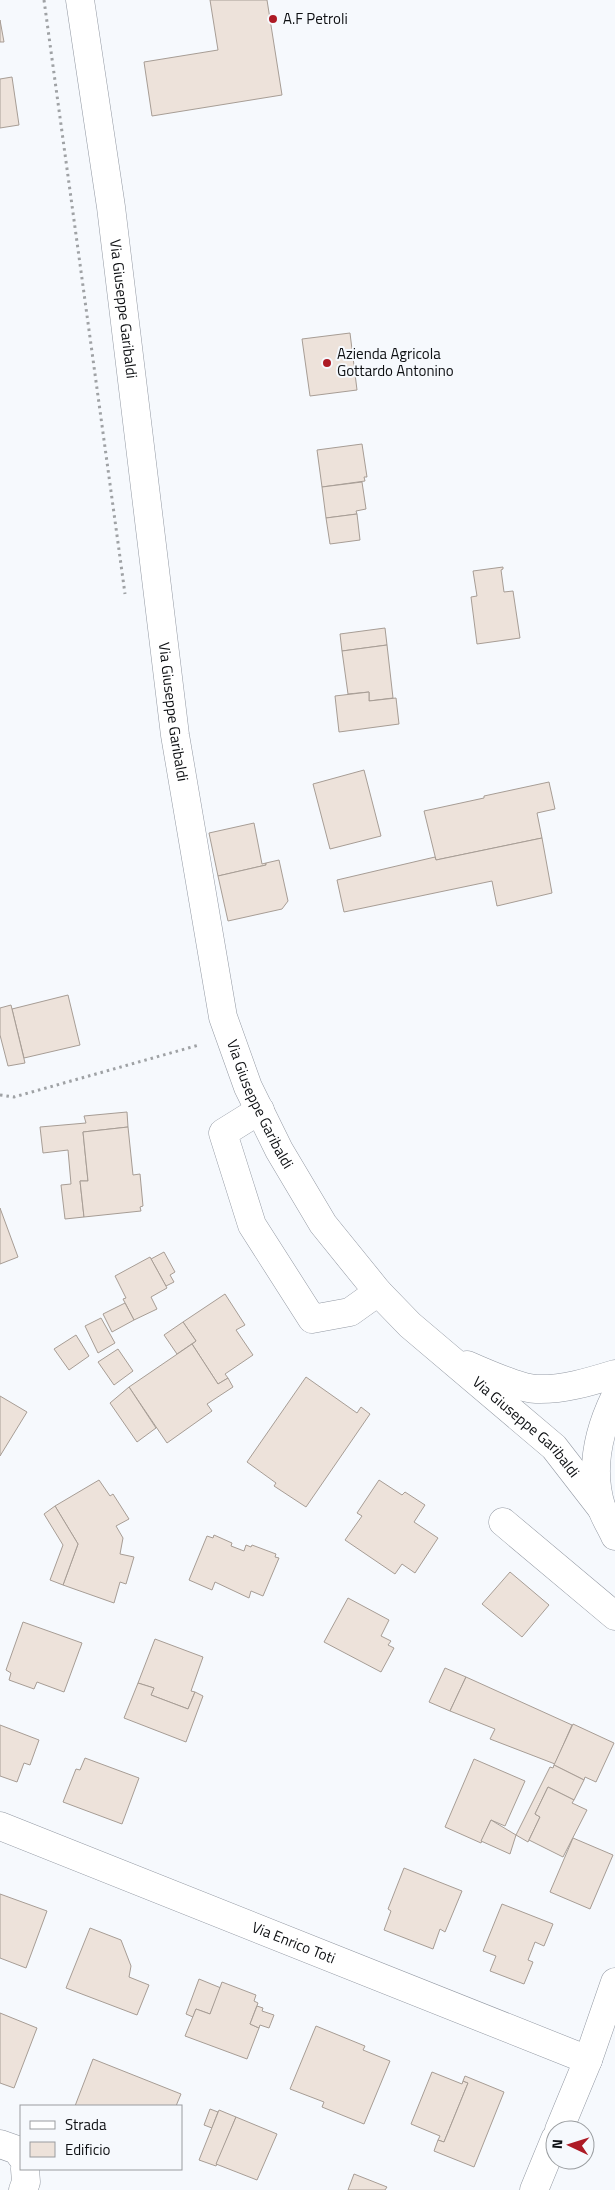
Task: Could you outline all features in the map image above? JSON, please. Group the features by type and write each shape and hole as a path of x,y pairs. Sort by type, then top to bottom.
{"main road":[{"name":"Via Giuseppe Garibaldi","path":"80,0 111,207 177,744 223,1017 248,1087 279,1150 322,1224 378,1292 410,1325 554,1447 602,1509"},
{"path":"260,1110 223,1133 252,1224 312,1319 350,1312 378,1292"},
{"name":"Via Giuseppe Garibaldi","path":"443,1354 494,1376 534,1389 578,1385 615,1374"},
{"path":"615,1397 600,1433 596,1471 602,1509 615,1536"},
{"path":"504,1522 615,1616"},
{"name":"Via Enrico Toti","path":"0,1826 588,2060"},
{"path":"563,2120 588,2060 615,1982"},
{"path":"0,2144 17,2150 20,2154"},
{"path":"534,2190 545,2163"},
{"path":"22,2190 26,2182 25,2170"}],"path":[{"path":"44,0 126,601"},
{"path":"197,1035 202,1052"},
{"path":"0,1095 14,1097 199,1045"}],"building":[{"path":"210,0 267,0 282,95 152,116 144,62 218,50"},
{"path":"0,20 4,42 0,42"},
{"path":"12,77 19,125 0,128 0,79"},
{"path":"350,333 357,390 310,396 302,339"},
{"path":"362,444 367,477 364,477 365,481 322,487 317,450"},
{"path":"362,482 366,509 356,511 357,514 326,518 322,487"},
{"path":"357,514 360,540 330,544 326,518"},
{"path":"503,567 501,570 504,592 513,591 520,638 477,644 471,597 477,596 473,571"},
{"path":"385,628 387,645 342,651 340,634"},
{"path":"387,645 393,698 369,701 369,692 348,694 342,651"},
{"path":"369,692 369,701 396,698 399,724 339,732 335,696"},
{"path":"364,770 381,836 330,849 313,784"},
{"path":"549,782 555,809 537,813 542,838 436,860 424,811"},
{"path":"254,823 262,864 266,863 266,865 218,876 209,833"},
{"path":"542,838 552,893 497,906 492,881 344,912 337,880 435,857 436,860"},
{"path":"279,860 288,901 282,909 228,921 218,876 266,865 266,863"},
{"path":"68,995 80,1045 24,1058 12,1009"},
{"path":"11,1005 25,1063 8,1066 0,1035 0,1008"},
{"path":"127,1112 128,1127 83,1132 88,1181 80,1181 84,1217 65,1219 61,1185 71,1184 68,1150 43,1153 40,1127 86,1123 84,1116"},
{"path":"128,1127 133,1175 140,1174 143,1206 140,1207 141,1211 84,1217 80,1181 88,1181 83,1132"},
{"path":"0,1208 18,1257 0,1264"},
{"path":"164,1252 175,1272 170,1275 174,1282 166,1286 151,1259"},
{"path":"150,1257 167,1288 151,1297 157,1309 134,1320 123,1299 126,1298 115,1276"},
{"path":"225,1294 245,1325 236,1330 253,1355 225,1374 228,1378 218,1384 192,1344 196,1341 183,1322"},
{"path":"125,1303 134,1320 112,1332 103,1314"},
{"path":"101,1318 115,1343 98,1353 85,1326"},
{"path":"183,1322 196,1341 177,1354 164,1335"},
{"path":"76,1335 89,1356 69,1370 54,1349"},
{"path":"192,1344 218,1384 228,1378 233,1387 207,1404 212,1411 167,1443 129,1387"},
{"path":"118,1349 133,1371 114,1385 98,1362"},
{"path":"306,1377 357,1413 361,1407 370,1414 306,1507 274,1486 276,1483 247,1462"},
{"path":"129,1387 156,1428 137,1442 110,1403"},
{"path":"0,1396 27,1412 0,1456"},
{"path":"99,1480 110,1496 113,1494 129,1519 116,1526 123,1538 120,1554 134,1557 126,1584 120,1582 114,1603 63,1585 78,1544 55,1506"},
{"path":"379,1480 402,1495 405,1492 425,1505 414,1522 438,1538 415,1573 402,1564 395,1574 345,1540 362,1516 357,1513"},
{"path":"55,1506 78,1544 63,1585 50,1580 63,1545 44,1514"},
{"path":"214,1535 232,1543 231,1546 244,1551 246,1545 251,1547 252,1545 276,1554 275,1557 279,1558 263,1596 251,1591 249,1598 215,1582 212,1590 189,1580 207,1536 213,1538"},
{"path":"510,1572 549,1605 522,1637 482,1604"},
{"path":"348,1598 389,1620 381,1636 391,1641 388,1645 394,1648 381,1672 324,1642"},
{"path":"23,1622 82,1643 64,1692 37,1682 34,1689 9,1680 11,1673 6,1670"},
{"path":"155,1639 203,1657 191,1691 195,1692 188,1709 151,1695 154,1688 138,1683"},
{"path":"445,1668 466,1677 450,1711 429,1702"},
{"path":"466,1677 572,1725 555,1764 490,1739 495,1729 450,1711"},
{"path":"138,1683 154,1688 151,1695 188,1709 195,1692 203,1696 186,1742 124,1718"},
{"path":"573,1724 614,1743 596,1782 585,1777 584,1780 554,1765"},
{"path":"0,1725 39,1740 30,1765 24,1763 17,1782 0,1776"},
{"path":"85,1758 139,1778 122,1824 63,1802 76,1769 80,1770"},
{"path":"474,1759 525,1781 505,1826 491,1820 481,1843 445,1827"},
{"path":"554,1765 584,1780 574,1800 548,1787 535,1814 540,1817 528,1842 516,1835 550,1767 553,1768"},
{"path":"548,1787 574,1800 572,1803 587,1810 563,1857 529,1840 540,1817 535,1814"},
{"path":"491,1820 516,1835 510,1854 481,1841"},
{"path":"573,1838 613,1855 590,1909 550,1892"},
{"path":"404,1868 462,1891 445,1932 440,1929 433,1949 384,1930 391,1911 388,1909"},
{"path":"0,1894 47,1911 26,1968 0,1958"},
{"path":"502,1904 553,1924 544,1946 535,1942 528,1960 533,1962 524,1984 490,1971 496,1956 483,1951"},
{"path":"90,1928 121,1940 131,1966 129,1977 149,1985 137,2015 66,1988"},
{"path":"199,1979 221,1988 210,2014 196,2009 193,2017 186,2014"},
{"path":"222,1982 256,1995 254,2001 258,2003 250,2024 259,2028 247,2059 185,2036 196,2009 210,2014"},
{"path":"257,2006 263,2008 262,2011 274,2015 269,2028 260,2025 259,2028 250,2024"},
{"path":"0,2013 37,2028 14,2088 0,2083"},
{"path":"316,2026 365,2046 363,2050 390,2061 364,2124 322,2107 324,2102 290,2089"},
{"path":"93,2059 181,2094 176,2105 75,2105"},
{"path":"432,2072 462,2084 463,2081 468,2083 444,2142 438,2140 440,2136 411,2124"},
{"path":"465,2076 504,2092 474,2167 434,2151 438,2140 444,2142 468,2083 463,2081"},
{"path":"210,2109 218,2112 212,2128 204,2125"},
{"path":"219,2110 236,2117 216,2166 199,2160"},
{"path":"236,2117 277,2134 257,2180 216,2164"},
{"path":"354,2174 387,2187 385,2190 348,2190"}],"place":[{"name":"A.F Petroli","path":"273,19"},
{"name":"Azienda Agricola Gottardo Antonino","path":"327,363"}]}
